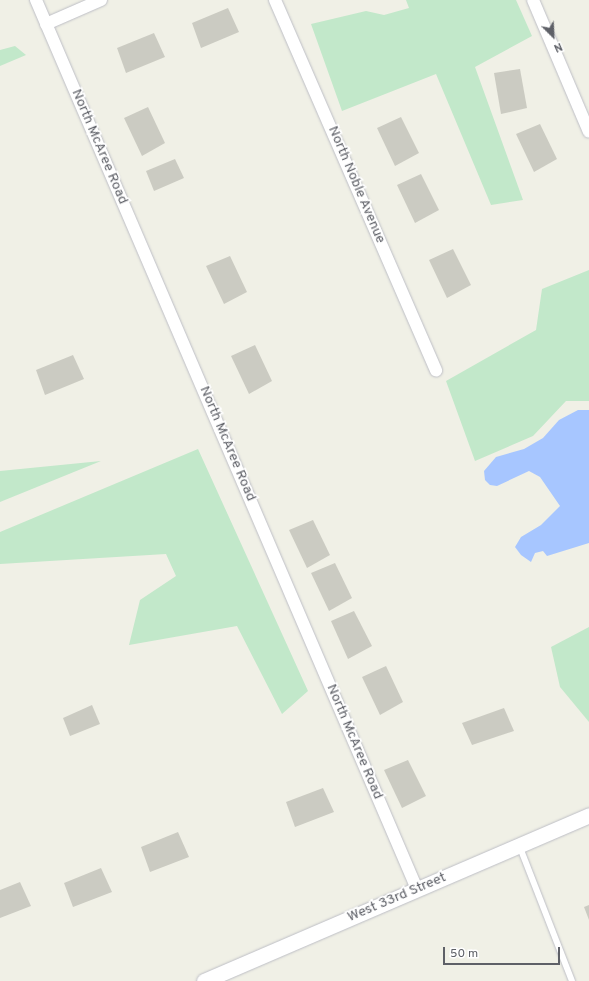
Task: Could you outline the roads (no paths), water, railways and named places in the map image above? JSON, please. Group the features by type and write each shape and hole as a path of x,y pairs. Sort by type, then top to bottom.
{"street":[{"name":"North McAree Road","path":"36,0 417,889"},
{"path":"46,24 101,0"},
{"name":"North Noble Avenue","path":"275,0 436,370"},
{"path":"533,0 589,132"},
{"name":"West 33rd Street","path":"204,981 589,815"}],"lane":[{"path":"519,845 572,981"}],"water":[{"path":"578,410 589,410 589,543 547,556 543,551 535,553 531,562 521,555 515,547 521,537 541,525 560,506 540,477 529,471 497,486 490,485 485,480 484,471 496,457 524,449 543,438 559,420"}]}
